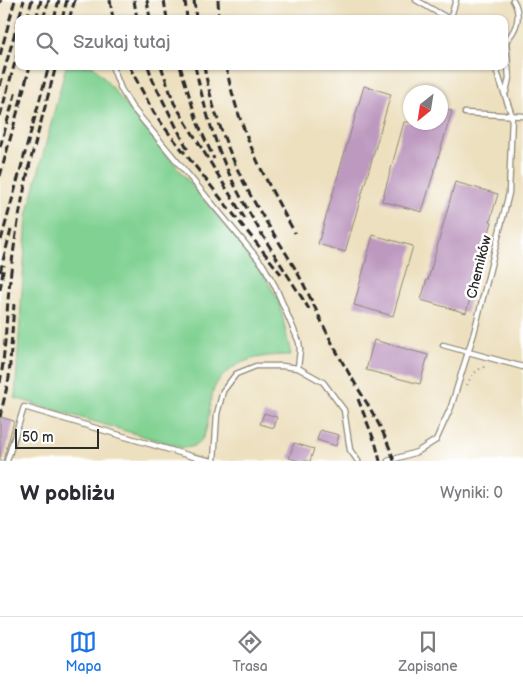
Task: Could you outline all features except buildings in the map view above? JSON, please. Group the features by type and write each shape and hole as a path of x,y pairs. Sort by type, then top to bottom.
{"lane":[{"path":"416,0 444,15"},
{"path":"452,15 456,0"},
{"path":"508,39 513,34 517,24 518,13 513,0"},
{"name":"Chemików","path":"388,461 417,452 436,440 459,383 510,193 512,116 506,94 509,78 508,69"},
{"path":"114,70 121,89 131,106 263,265 275,286 299,342 298,368"},
{"path":"497,70 506,94"},
{"path":"465,113 523,116"},
{"path":"443,345 523,367"},
{"path":"7,461 24,407 213,461 217,414 222,391 236,374 256,366 298,368 323,382 344,410 350,450 358,461"}],"path":[{"path":"459,383 467,385 477,370 490,366 492,358"}],"green space":[{"path":"65,70 97,70 260,268 279,301 291,355 260,357 232,368 217,383 213,392 208,423 201,441 194,446 183,448 15,398 27,216"}],"railway":[{"path":"0,55 15,0"},
{"path":"20,15 24,0"},
{"path":"28,15 32,0"},
{"path":"37,15 41,0"},
{"path":"44,15 49,0"},
{"path":"55,15 59,0"},
{"path":"63,15 67,0"},
{"path":"70,15 75,0"},
{"path":"110,0 112,15"},
{"path":"134,0 136,15"},
{"path":"147,0 149,15"},
{"path":"164,0 166,15"},
{"path":"185,0 187,15"},
{"path":"194,0 196,15"},
{"path":"218,0 219,15"},
{"path":"0,86 15,32"},
{"path":"0,116 15,62"},
{"path":"0,176 29,70"},
{"path":"1,240 48,70"},
{"path":"28,170 55,70"},
{"path":"131,70 154,113 281,274"},
{"path":"149,70 188,150"},
{"path":"162,70 174,103 245,219"},
{"path":"181,70 198,124 214,159"},
{"path":"196,70 209,119 228,171 260,231 309,309"},
{"path":"205,70 217,117 229,151 244,183 308,292 327,334 383,432 394,461"},
{"path":"227,70 237,111 253,152 295,233"},
{"path":"0,147 16,91"},
{"path":"0,383 14,251 30,163"},
{"path":"0,272 11,230"},
{"path":"0,290 4,265"},
{"path":"0,417 9,378 14,304"},
{"path":"358,399 376,445 380,461"}]}
